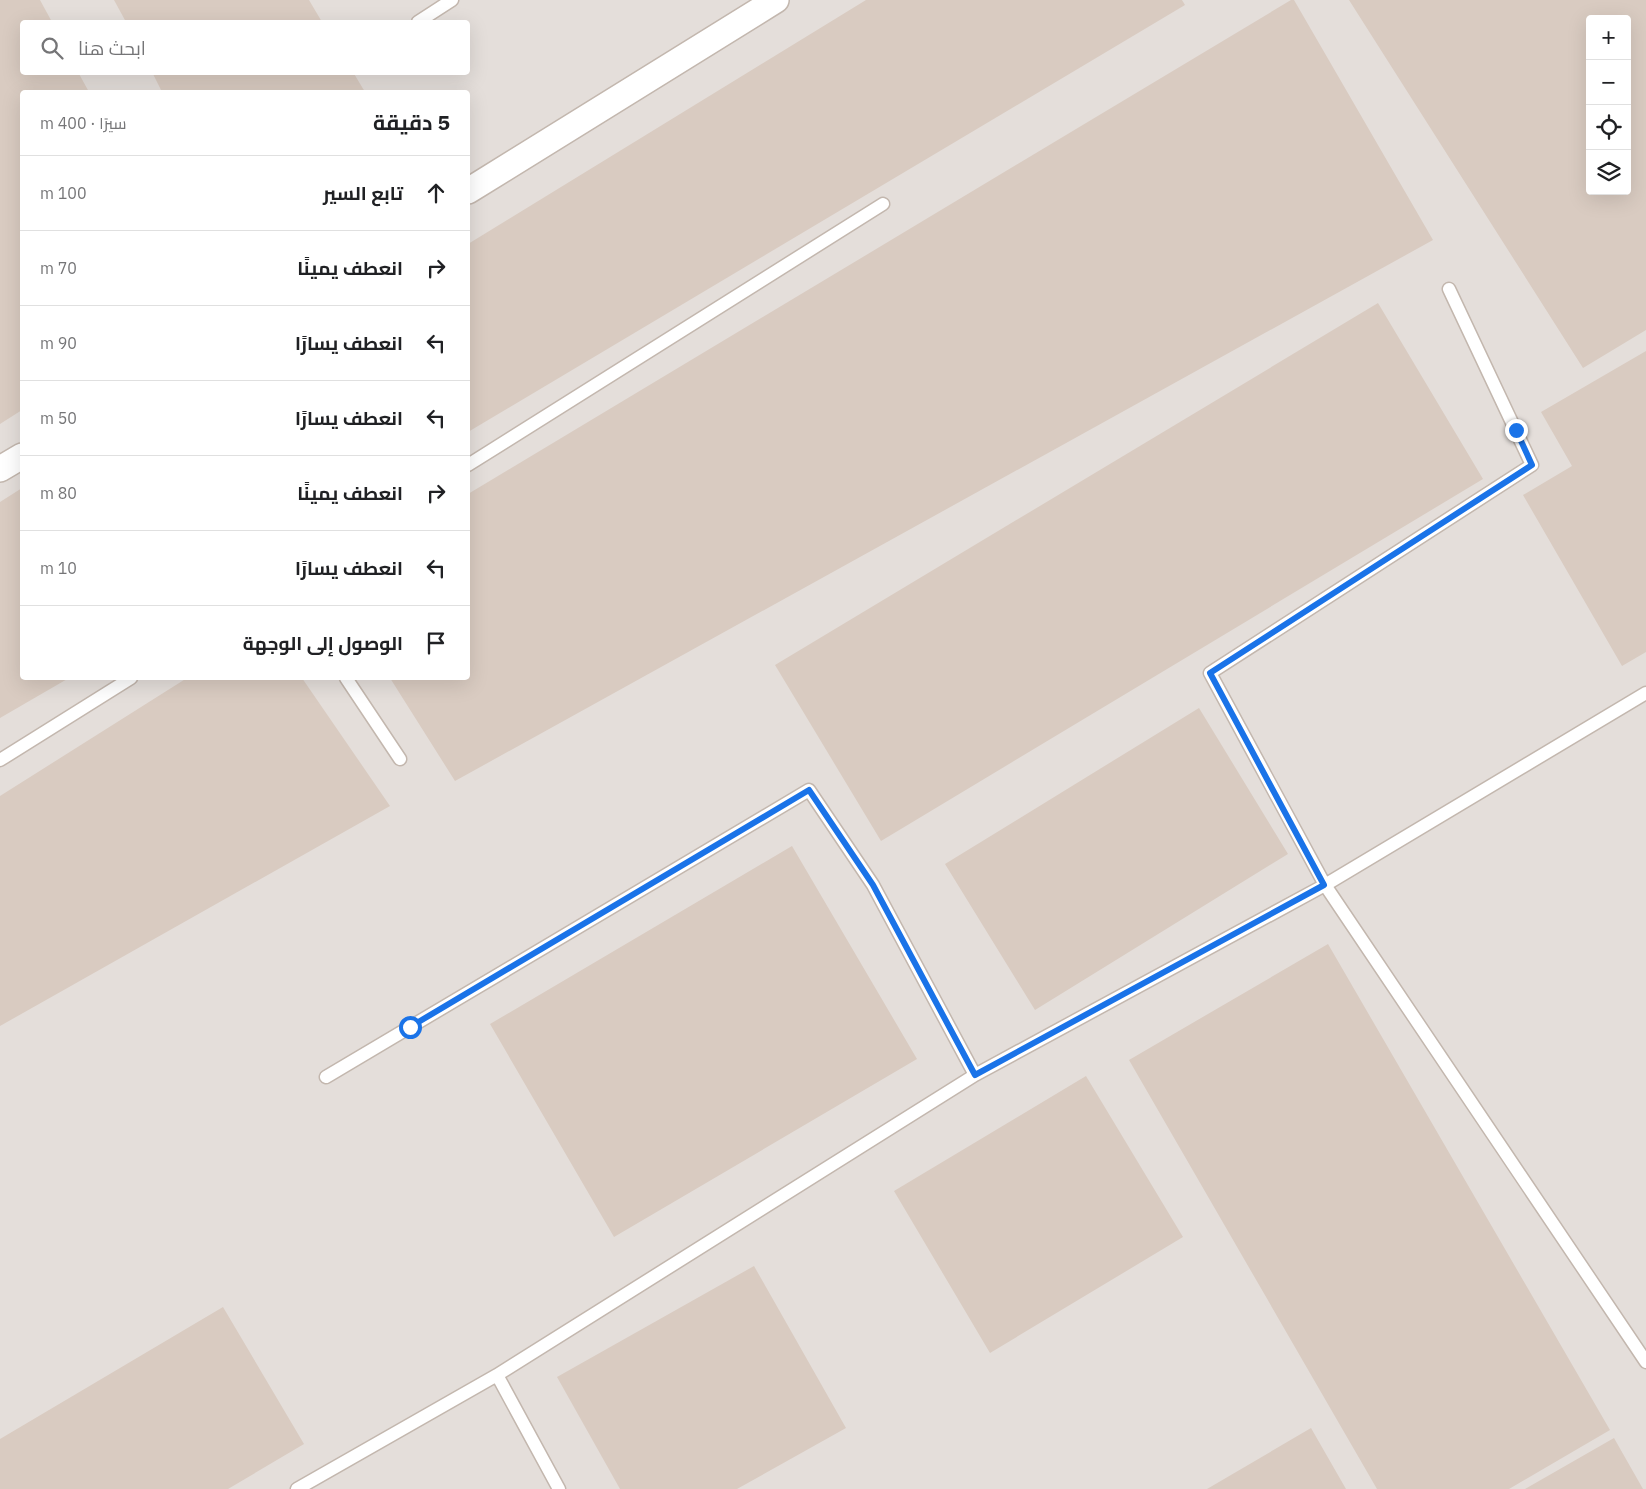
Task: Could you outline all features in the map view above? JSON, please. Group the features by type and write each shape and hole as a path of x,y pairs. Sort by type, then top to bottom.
{"street":[{"path":"470,190 750,7 776,0"},
{"path":"0,469 20,457"}],"lane":[{"path":"421,20 452,0"},
{"path":"470,464 883,204"},
{"path":"1449,289 1532,465 1210,673 1324,885 1646,1362"},
{"path":"0,760 129,680"},
{"path":"347,680 400,759"},
{"path":"297,1489 497,1375 975,1075 1324,885 1646,693"},
{"path":"326,1076 809,790 873,885 975,1075"},
{"path":"497,1375 559,1489"}],"shaded area":[{"path":"0,0 1646,0 1646,1489 0,1489"}],"building":[{"path":"0,0 40,0 51,20 20,20 20,75 80,75 88,90 20,90 20,411 0,424"},
{"path":"114,0 309,0 321,20 125,20"},
{"path":"866,0 1182,0 1185,5 470,431 470,243"},
{"path":"1291,0 1294,0 1433,240 455,781 391,680 470,680 470,493"},
{"path":"1349,0 1646,0 1646,330 1583,368"},
{"path":"154,75 355,75 364,90 161,90"},
{"path":"1378,303 1483,479 881,841 775,665"},
{"path":"1646,351 1646,652 1622,666 1523,495 1572,466 1541,412"},
{"path":"20,489 20,680 66,680 0,718 0,502"},
{"path":"184,680 303,680 390,806 0,1026 0,796"},
{"path":"1199,708 1288,854 1035,1010 945,864"},
{"path":"792,846 917,1059 614,1237 490,1024"},
{"path":"1328,944 1610,1430 1509,1489 1377,1489 1129,1060"},
{"path":"1086,1076 1183,1237 990,1353 894,1191"},
{"path":"754,1266 846,1428 737,1489 620,1489 557,1377"},
{"path":"223,1307 304,1444 228,1489 0,1489 0,1439"},
{"path":"1311,1428 1346,1489 1207,1489"},
{"path":"1614,1438 1643,1489 1525,1489"}],"route":[{"path":"410,1027 809,790 873,885 975,1075 1324,885 1210,673 1532,465 1516,430"}]}
